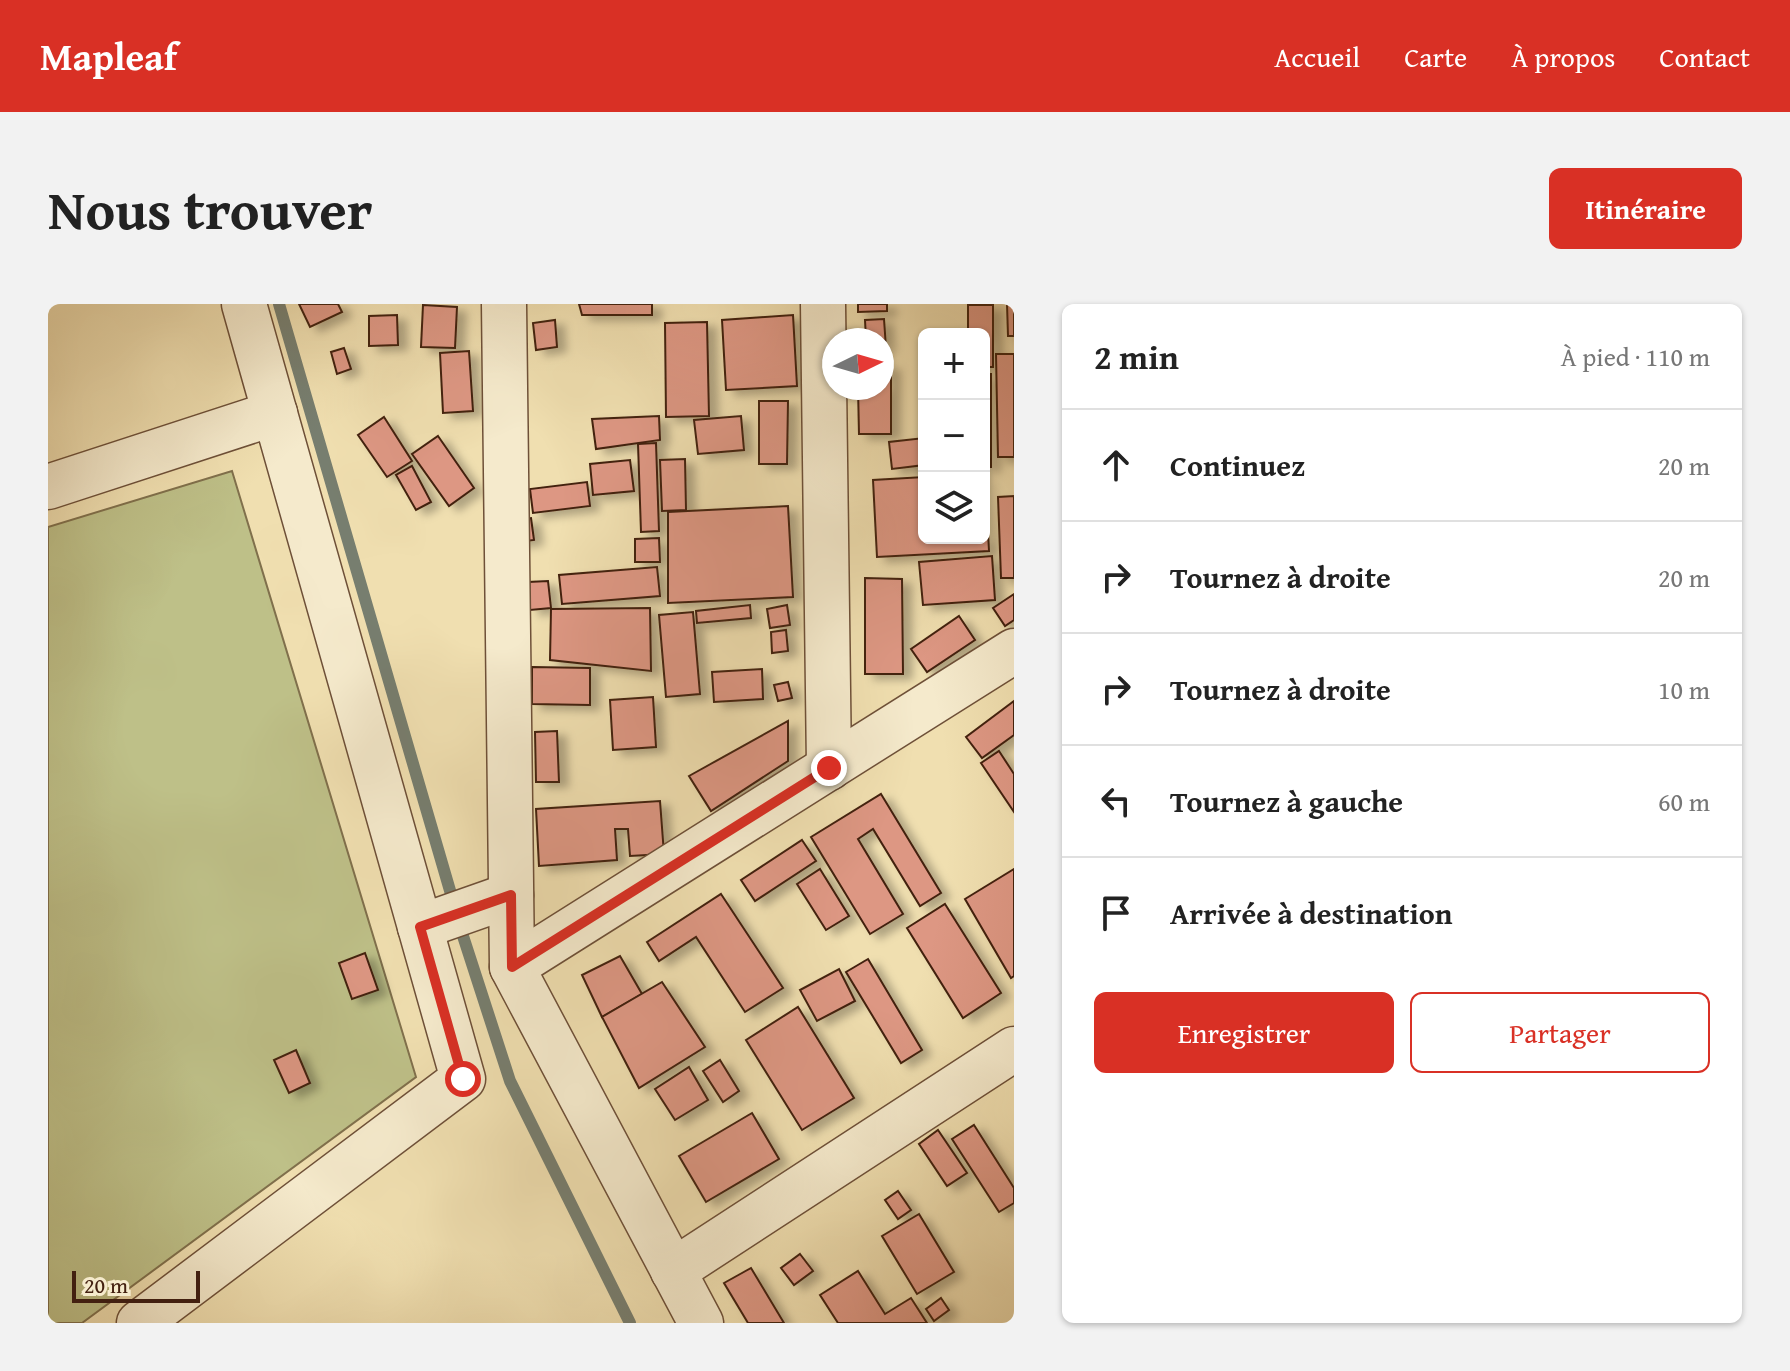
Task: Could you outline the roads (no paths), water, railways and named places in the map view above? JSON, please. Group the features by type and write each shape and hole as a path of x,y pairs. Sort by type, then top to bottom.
{"street":[{"path":"139,1323 463,1079 244,304"},
{"path":"504,304 512,967 701,1323"},
{"path":"823,304 829,768"},
{"path":"48,487 275,413"},
{"path":"512,967 1014,651"},
{"path":"420,927 511,895"},
{"path":"673,1271 1014,1049"}],"waterway":[{"path":"279,304 451,894"},
{"path":"463,936 510,1081 630,1323"}]}
